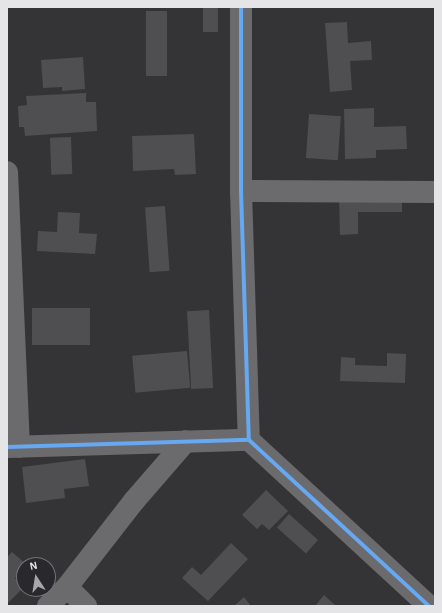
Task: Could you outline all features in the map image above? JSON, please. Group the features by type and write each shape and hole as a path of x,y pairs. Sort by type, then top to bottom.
{"street":[{"path":"241,7 241,191 249,440"},
{"path":"7,172 13,447 249,440 429,606"},
{"path":"241,191 435,192"},
{"path":"48,606 67,587 134,501 186,441"},
{"path":"67,587 86,606"}],"building":[{"path":"203,7 218,7 218,32 203,32"},
{"path":"146,11 167,11 167,76 146,76"},
{"path":"347,22 348,43 371,41 372,60 350,61 352,90 330,92 325,23"},
{"path":"83,57 85,89 62,91 62,87 43,88 41,60"},
{"path":"86,93 86,102 96,102 97,131 25,136 24,127 19,127 18,106 27,105 26,96"},
{"path":"374,108 374,127 406,126 407,149 376,150 376,158 345,159 344,109"},
{"path":"309,114 341,116 338,160 306,158"},
{"path":"194,134 196,174 175,175 174,169 133,171 132,136"},
{"path":"71,137 72,174 51,175 50,138"},
{"path":"402,195 402,212 358,212 358,234 340,235 339,196"},
{"path":"165,206 170,271 150,272 145,207"},
{"path":"58,212 80,213 79,233 97,234 95,254 37,251 38,231 57,232"},
{"path":"32,308 90,308 90,345 32,345"},
{"path":"209,310 213,388 191,389 187,311"},
{"path":"187,351 190,388 135,393 132,356"},
{"path":"387,353 406,354 405,383 340,381 341,357 355,358 355,365 387,366"},
{"path":"85,459 89,486 64,489 65,498 26,503 22,467"},
{"path":"266,490 288,511 269,530 262,524 257,529 242,515"},
{"path":"289,514 318,540 306,553 277,527"},
{"path":"231,543 248,559 208,601 182,578 192,567 201,575"},
{"path":"12,552 18,557 16,557 15,578 16,595 8,603 7,557"},
{"path":"324,595 336,606 315,606"},
{"path":"244,597 251,606 234,606"}],"cycle path":[{"path":"241,7 241,191 249,440"},
{"path":"7,447 249,440 429,606"}]}
